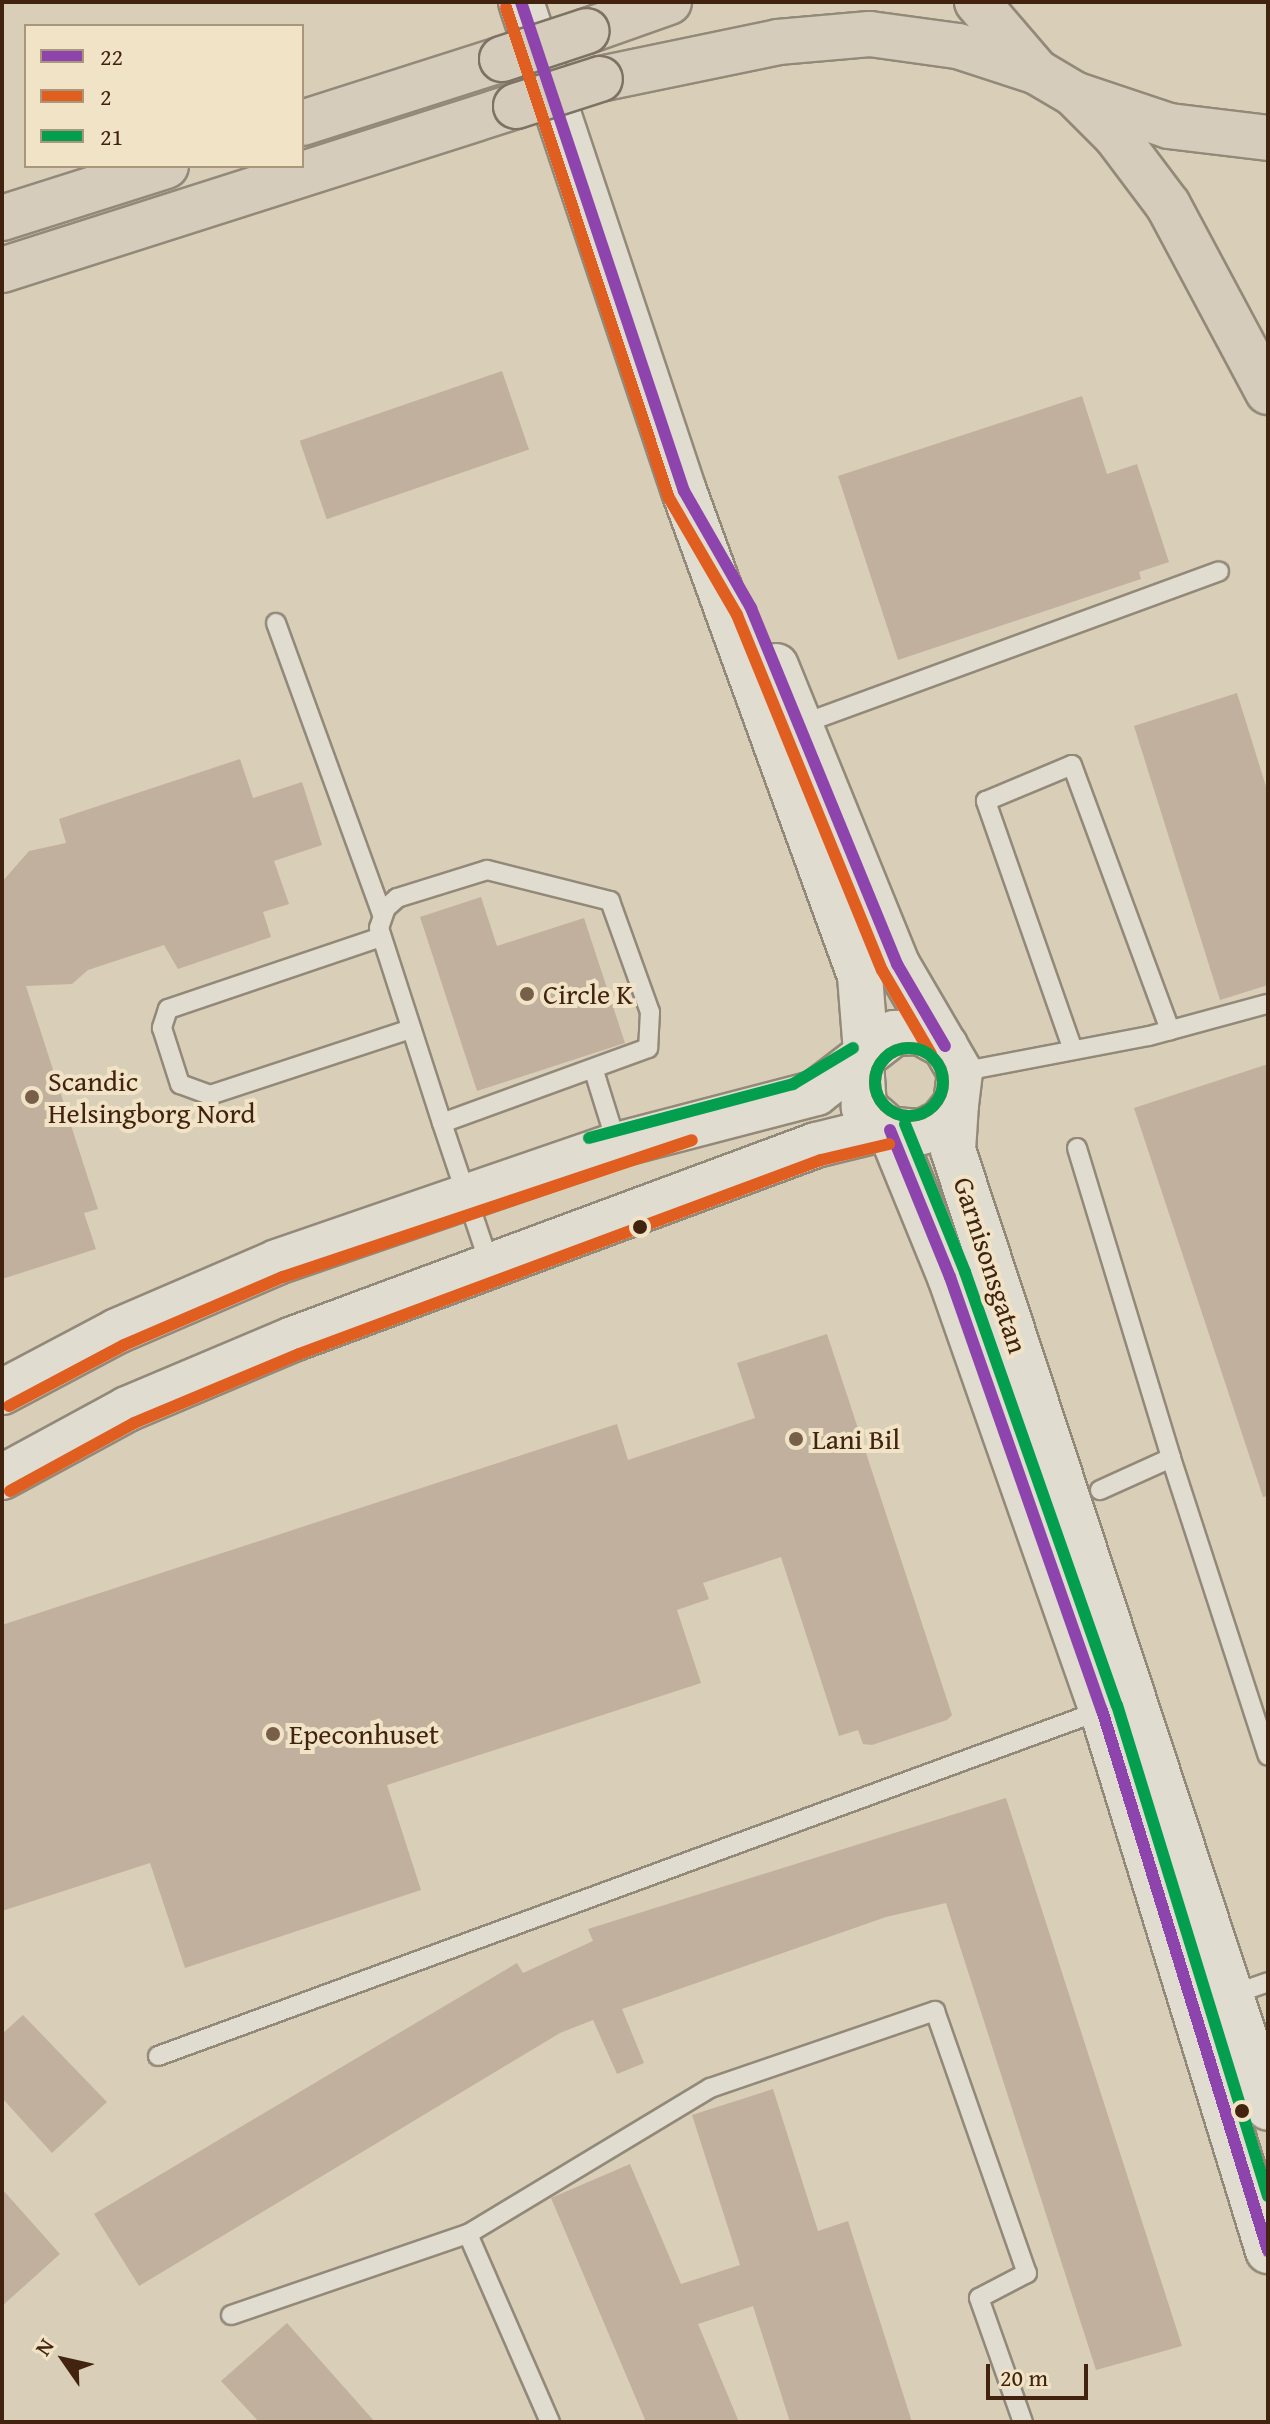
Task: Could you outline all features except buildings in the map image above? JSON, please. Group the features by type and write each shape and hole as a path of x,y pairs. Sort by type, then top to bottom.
{"main road":[{"path":"304,122 669,2"},
{"path":"977,2 1037,72"},
{"path":"2,270 600,79 778,42 870,34 958,46 1037,72 1074,94 1169,126 1268,138"},
{"path":"1074,94 1116,136 1168,205 1268,392"},
{"path":"2,218 160,168"}],"street":[{"name":"Garnisonsgatan","path":"521,2 684,491 860,976 864,1107 887,1129 950,1277 1102,1710 1268,2251"},
{"name":"Garnisonsgatan","path":"684,491 751,608 802,724 897,964 954,1074 953,1150 1249,1988 1268,2108"},
{"path":"2,1392 117,1331 277,1262 617,1145 799,1099 864,1058 883,1037 907,1030 954,1074 942,1122 922,1132 887,1129 816,1145 490,1266 127,1409 2,1477"}],"lane":[{"path":"802,724 1219,571"},
{"path":"276,623 382,915 381,937 490,1266"},
{"path":"1073,1050 986,801 1072,765 1170,1030"},
{"path":"382,915 397,898 487,870 610,901 653,1032 643,1052 442,1123"},
{"path":"381,937 176,1004 161,1021 166,1042 180,1084 210,1095 411,1029"},
{"path":"954,1074 1170,1030 1267,1004"},
{"path":"594,1071 617,1145"},
{"path":"1077,1148 1171,1458 1268,1756"},
{"path":"1100,1490 1171,1458"},
{"path":"158,2056 1102,1710"},
{"path":"231,2315 468,2234 710,2088 935,2011 1027,2273 979,2298 1023,2422"},
{"path":"468,2234 550,2422"}],"transit line":[{"name":"22","path":"521,2 684,491 751,608 897,964 945,1046"},
{"name":"2","path":"506,7 669,498 737,615 882,970 931,1054"},
{"name":"21","path":"589,1138 793,1084 853,1048"},
{"name":"2","path":"909,1048 922,1050 933,1058 941,1069 943,1082 941,1095 933,1106 922,1114 909,1116 896,1114 885,1106 877,1095 875,1082 877,1069 885,1058 896,1050 909,1048"},
{"name":"21","path":"909,1048 933,1058 943,1082 933,1106 909,1116 885,1106 875,1082 885,1058 909,1048"},
{"name":"21","path":"905,1124 965,1272 1117,1705 1268,2196"},
{"name":"22","path":"890,1130 950,1277 1102,1710 1268,2251"},
{"name":"2","path":"9,1406 124,1345 283,1277 692,1140"},
{"name":"2","path":"10,1491 134,1423 299,1354 821,1160 889,1144"}],"place":[{"name":"Circle K","path":"527,994"},
{"name":"Scandic Helsingborg Nord","path":"32,1097"},
{"name":"Lani Bil","path":"796,1439"},
{"name":"Epeconhuset","path":"273,1734"}]}
